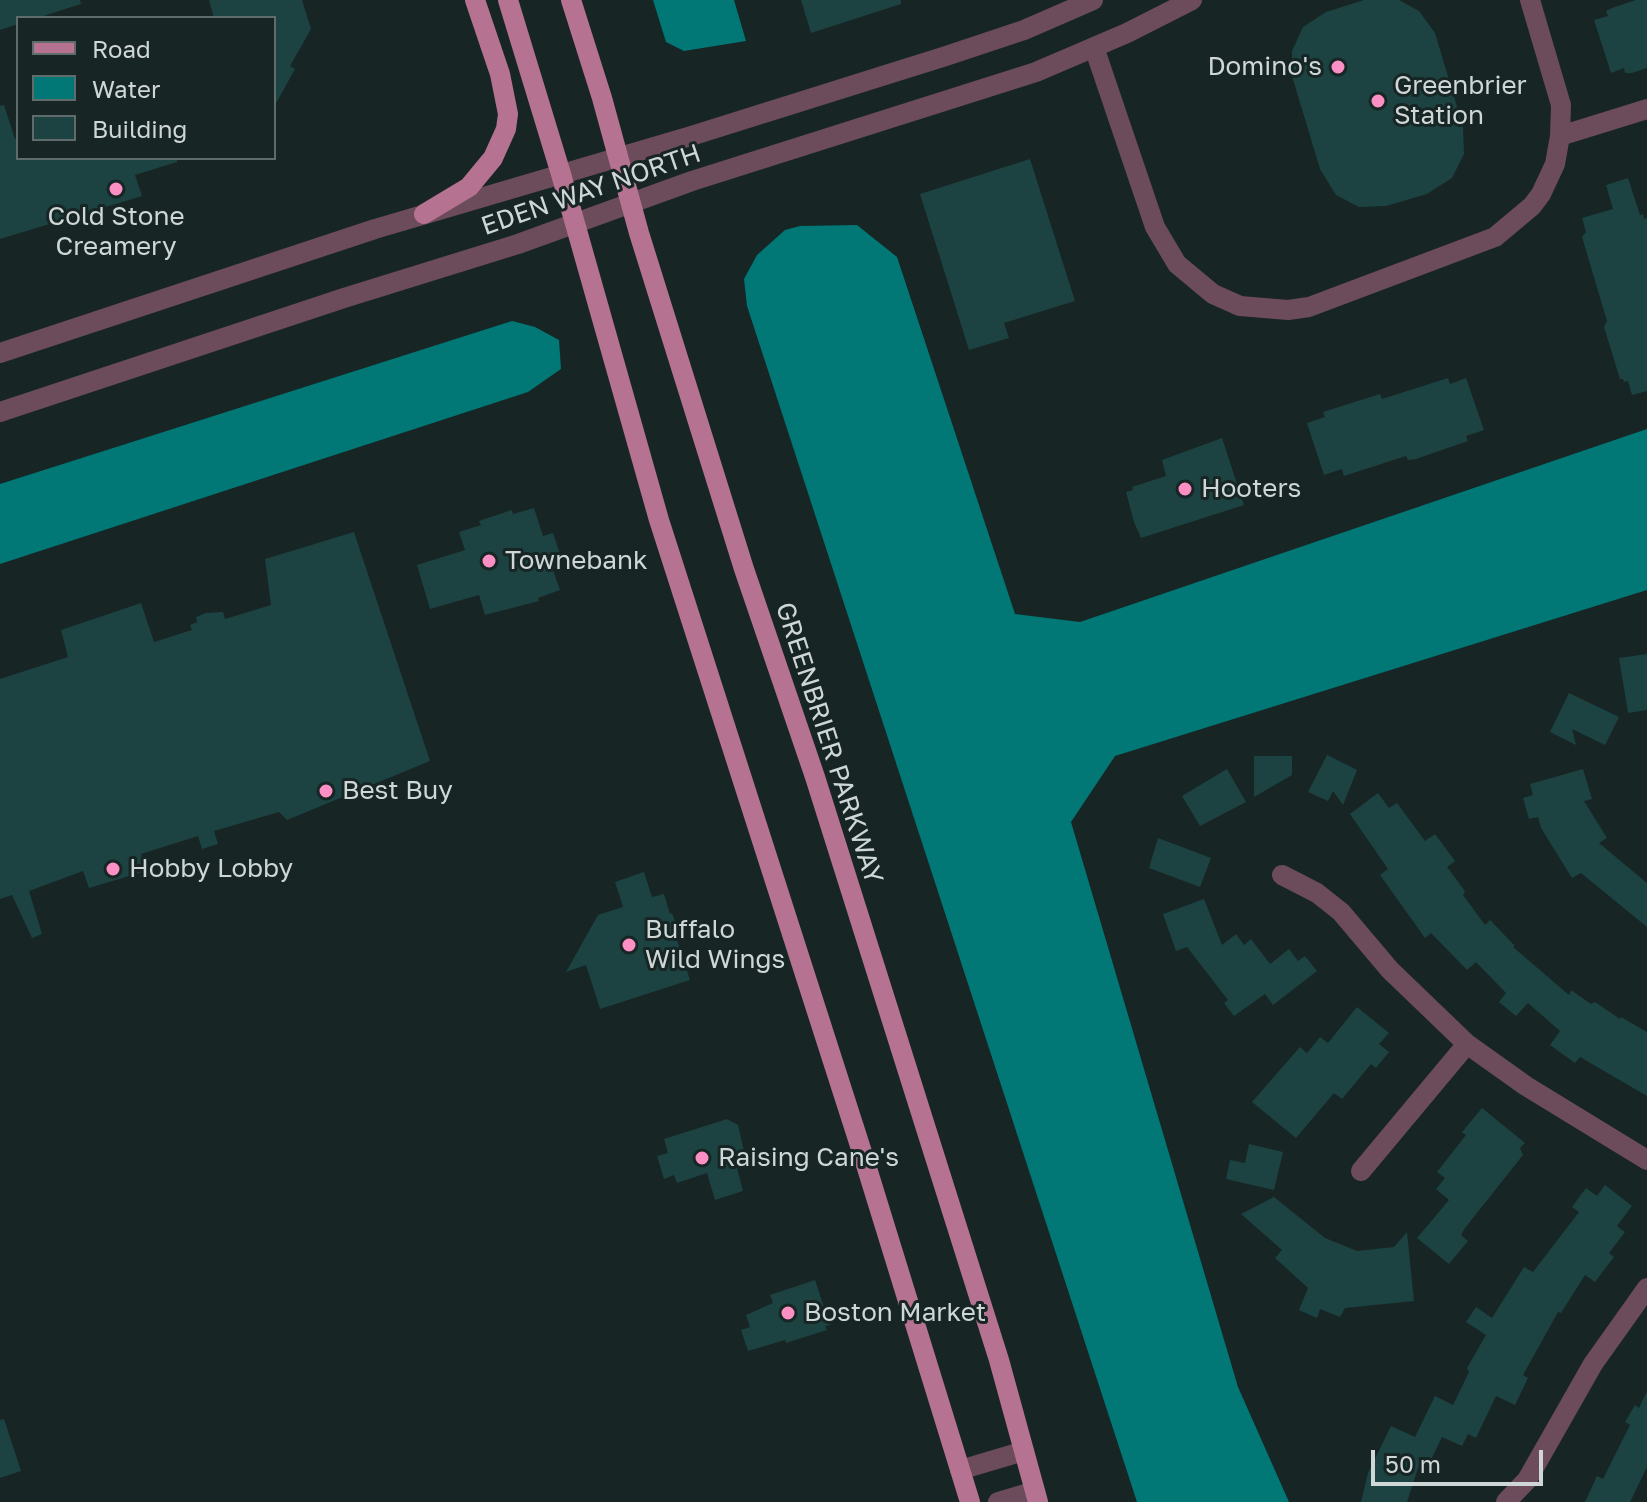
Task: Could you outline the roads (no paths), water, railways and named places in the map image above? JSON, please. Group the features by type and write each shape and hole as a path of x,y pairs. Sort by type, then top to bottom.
{"main road":[{"path":"424,214 469,187 484,171 502,142 506,129 508,114 500,74 475,0"},
{"path":"508,0 659,520 862,1152 970,1502"},
{"name":"GREENBRIER PARKWAY","path":"571,0 744,569 815,777 999,1360 1036,1496"}],"street":[{"name":"EDEN WAY NORTH","path":"0,353 424,214 946,56 1024,30 1093,0"},
{"name":"EDEN WAY NORTH","path":"0,412 574,225 692,181 1036,72 1192,0"},
{"path":"1094,47 1155,227 1177,264 1213,294 1240,306 1276,310 1309,307 1495,237 1513,225 1541,194 1555,164 1561,105 1530,0"},
{"path":"1560,136 1647,109"},
{"path":"1282,875 1317,893 1341,912 1401,981 1467,1044 1526,1086 1647,1160"},
{"path":"1361,1171 1467,1044"},
{"path":"1506,1502 1533,1472 1593,1364 1647,1288"},
{"path":"960,1470 1024,1451"},
{"path":"998,1502 1036,1496"}],"water":[{"path":"653,0 734,0 746,41 684,51 666,42"},
{"path":"857,225 897,257 1015,614 1080,622 1647,429 1647,590 1115,756 1071,822 1238,1387 1289,1502 1137,1502 747,306 744,279 757,255 785,230 800,226"},
{"path":"512,321 535,327 559,340 561,369 528,392 0,564 0,484"}],"place":[{"name":"Domino's","path":"1338,67"},
{"name":"Greenbrier Station","path":"1378,101"},
{"name":"Cold Stone Creamery","path":"116,189"},
{"name":"Hooters","path":"1185,489"},
{"name":"Townebank","path":"489,561"},
{"name":"Best Buy","path":"326,791"},
{"name":"Hobby Lobby","path":"113,869"},
{"name":"Buffalo Wild Wings","path":"629,945"},
{"name":"Raising Cane's","path":"702,1158"},
{"name":"Boston Market","path":"788,1313"}]}
